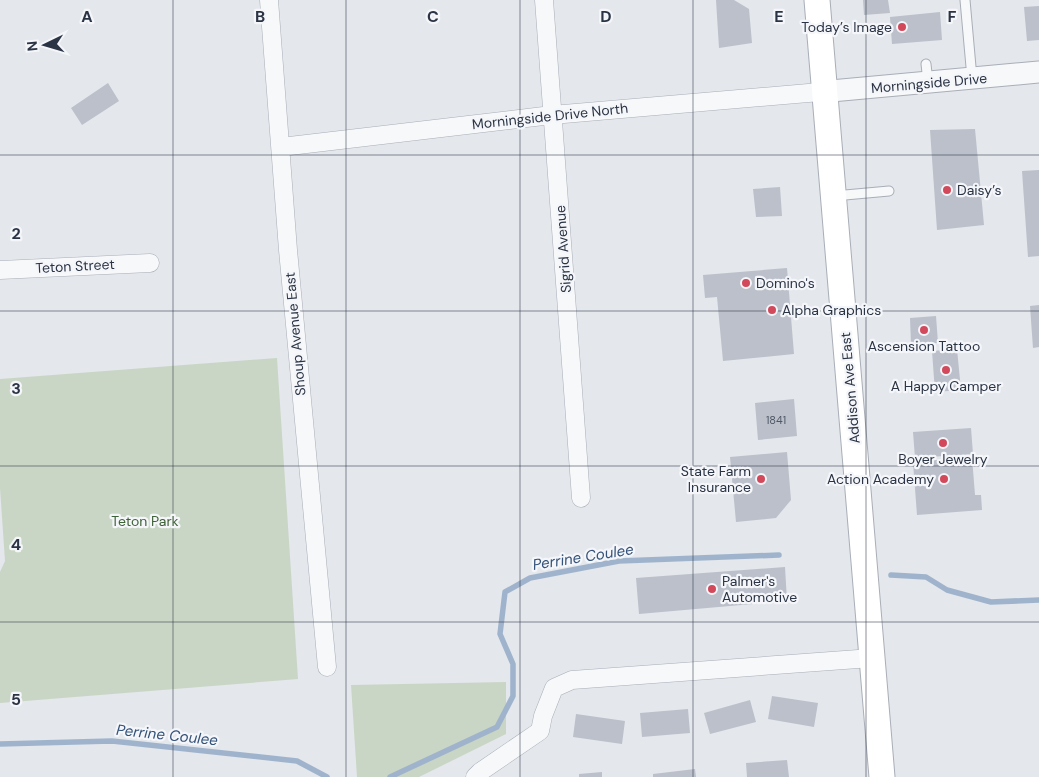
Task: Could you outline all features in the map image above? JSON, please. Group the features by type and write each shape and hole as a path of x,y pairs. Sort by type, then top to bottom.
{"main road":[{"name":"Addison Ave East","path":"817,0 822,92 834,196 882,777"}],"street":[{"name":"Shoup Avenue East","path":"270,0 288,260 327,667"},
{"name":"Sigrid Avenue","path":"544,0 581,498"},
{"name":"Morningside Drive","path":"822,92 927,73 972,78 1039,72"},
{"name":"Morningside Drive North","path":"281,147 552,115 822,92"},
{"name":"Teton Street","path":"0,270 150,262"},
{"path":"475,777 540,731 543,716 554,688 572,680 872,658"}],"lane":[{"path":"965,0 972,78"},
{"path":"834,196 889,190"}],"green space":[{"name":"Teton Park","path":"277,358 298,679 0,703 0,572 5,561 0,488 0,379"},
{"path":"506,682 506,734 419,777 357,777 351,685"}],"building":[{"path":"716,0 734,0 749,9 752,43 719,48"},
{"path":"863,0 888,0 890,13 864,15"},
{"path":"1039,6 1039,40 1027,41 1024,7"},
{"path":"940,12 942,40 892,44 890,17"},
{"path":"108,83 119,101 82,125 71,108"},
{"path":"975,129 984,225 937,230 930,130"},
{"path":"1039,170 1039,256 1028,257 1022,171"},
{"path":"780,187 782,216 756,217 753,189"},
{"path":"787,268 794,354 723,361 717,297 705,298 703,275"},
{"path":"1039,305 1039,347 1033,348 1030,306"},
{"name":"Ascension Tattoo","path":"936,316 938,343 911,344 910,318"},
{"name":"A Happy Camper","path":"957,349 961,390 935,392 932,351"},
{"path":"794,399 797,436 758,440 755,403"},
{"name":"Boyer Jewelry","path":"971,428 973,454 915,458 913,432"},
{"name":"State Farm Insurance","path":"787,452 791,500 776,518 736,522 730,457"},
{"name":"Action Academy","path":"972,457 975,495 981,495 982,510 917,515 913,462"},
{"name":"Palmer's Automotive","path":"785,567 787,601 639,614 636,578"},
{"path":"772,696 818,703 814,727 768,719"},
{"path":"750,700 756,722 710,734 704,713"},
{"path":"688,709 690,733 642,737 640,713"},
{"path":"576,714 625,721 622,744 573,737"},
{"path":"787,760 789,777 747,777 746,763"},
{"path":"695,769 696,777 653,777 653,774"},
{"path":"602,772 602,777 579,777 579,774"}],"waterway":[{"name":"Perrine Coulee","path":"390,777 497,727 513,696 513,664 500,634 505,592 530,578 619,561 779,555"},
{"name":"Perrine Coulee","path":"891,575 926,577 947,590 991,602 1039,600"},
{"name":"Perrine Coulee","path":"0,744 112,741 297,761 327,777"}],"place":[{"name":"Today’s Image","path":"902,27"},
{"name":"Daisy’s","path":"947,190"},
{"name":"Domino's","path":"746,283"},
{"name":"Alpha Graphics","path":"772,310"},
{"name":"Ascension Tattoo","path":"924,330"},
{"name":"A Happy Camper","path":"946,370"},
{"name":"Boyer Jewelry","path":"943,443"},
{"name":"State Farm Insurance","path":"761,479"},
{"name":"Action Academy","path":"944,479"},
{"name":"Palmer's Automotive","path":"712,589"}]}
